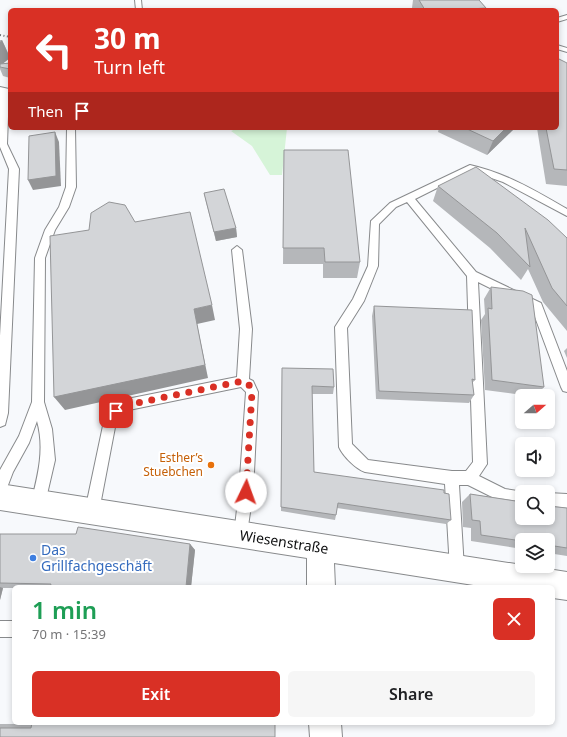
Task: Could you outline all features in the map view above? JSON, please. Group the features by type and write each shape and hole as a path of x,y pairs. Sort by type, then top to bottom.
{"street":[{"name":"Wiesenstraße","path":"0,497 567,586"},
{"path":"320,547 321,585"},
{"path":"325,725 326,737"}],"lane":[{"path":"0,89 5,89 3,144 14,169 2,413 0,420"},
{"path":"38,503 48,460 46,429 38,402 40,258 50,230 64,207 71,188 71,130"},
{"path":"515,497 504,496 469,478 452,478 365,466 346,447 341,327 358,301 373,266 374,223 393,205 408,197 470,168 482,170 496,176 567,213"},
{"path":"408,197 472,275 537,306 567,387"},
{"path":"237,250 246,329 243,381"},
{"path":"469,478 480,464 472,275"},
{"path":"92,511 110,421 116,411 127,405 243,381 249,385 252,392 246,492 241,535"},
{"path":"0,488 7,469 24,439 38,402"},
{"path":"452,478 457,569"},
{"path":"555,500 567,501"},
{"path":"0,629 12,629"}],"green space":[{"path":"287,130 282,175 270,175 252,146 231,131"}],"building":[{"path":"419,0 479,0 486,8 424,8"},
{"path":"559,59 567,63 567,170 554,169 546,130 559,130"},
{"path":"8,63 8,69 0,67 0,64"},
{"path":"469,130 504,130 493,141"},
{"path":"55,132 56,176 28,180 29,136"},
{"path":"284,150 348,150 360,262 325,262 324,248 283,248"},
{"path":"476,167 548,220 567,238 567,306 552,288 525,228 530,267 497,233 438,186"},
{"path":"224,189 236,228 214,232 204,193"},
{"path":"109,202 125,205 135,222 190,212 212,305 194,309 205,365 54,397 50,236 89,230 91,213"},
{"path":"491,287 523,291 532,295 544,387 492,380 488,308 492,309"},
{"path":"374,306 472,310 475,380 472,379 474,395 379,391"},
{"path":"282,368 333,369 334,387 312,386 314,472 444,490 444,493 449,494 451,520 338,503 336,515 281,507"},
{"path":"470,494 515,501 515,525 555,525 555,507 567,508 567,548 555,546 555,533 515,533 515,540 481,535 480,521 472,520"},
{"path":"78,527 190,544 186,585 51,585 0,583 0,534 76,534"},
{"path":"32,725 275,725 275,737 0,737 0,728 31,728"}],"railway":[{"path":"0,35 8,37"}],"place":[{"name":"Esther’s Stuebchen","path":"211,465"},
{"name":"Das Grillfachgeschäft","path":"33,558"}],"route":[{"path":"116,411 127,405 243,381 249,385 252,392 246,492"}]}
